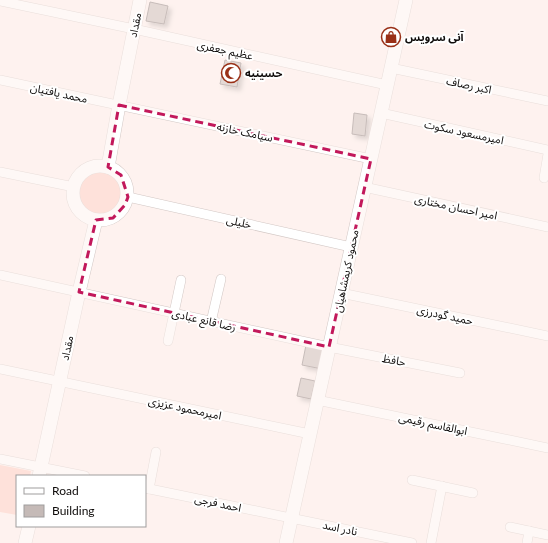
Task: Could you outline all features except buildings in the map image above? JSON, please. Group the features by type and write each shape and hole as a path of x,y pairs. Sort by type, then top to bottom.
{"street":[{"name":"مقداد","path":"108,167 118,106 140,0"},
{"name":"محمود کریمشاهیان","path":"286,543 406,0"},
{"name":"عظیم جعفری","path":"0,1 387,85"},
{"name":"اکبر رصاف","path":"391,68 548,101"},
{"name":"محمد یافتیان","path":"0,80 118,106"},
{"name":"سیامک خازنه","path":"118,106 371,159"},
{"name":"امیرمسعود سکوت","path":"381,113 548,150"},
{"path":"544,178 548,154"},
{"path":"99,166 108,167 121,175 125,182 128,197 120,212 113,218 96,220 87,217 80,212 75,204 73,195 74,186 83,172 99,166"},
{"path":"0,172 74,186"},
{"name":"امیر احسان مختاری","path":"364,187 548,227"},
{"name":"خلیلی","path":"128,197 351,247"},
{"name":"مقداد","path":"40,472 96,220"},
{"name":"رضا قانع عبادی","path":"0,275 329,347"},
{"path":"211,322 221,279"},
{"path":"168,341 181,280"},
{"name":"حمید گودرزی","path":"341,293 548,336"},
{"name":"حافظ","path":"329,347 460,373"},
{"name":"امیرمحمود عزیزی","path":"0,369 310,434"},
{"name":"ابوالقاسم رقیمی","path":"318,400 548,448"},
{"path":"147,489 156,452"},
{"path":"0,459 40,472 74,475"},
{"path":"412,480 473,492"},
{"path":"431,543 442,486"},
{"name":"احمد فرجی","path":"147,489 292,518"},
{"name":"نادر اسد","path":"292,518 412,543"},
{"path":"25,543 29,527"},
{"path":"510,527 548,535"},
{"path":"527,543 529,531"}],"highlighted area":[{"path":"119,105 371,159 329,347 79,292 96,220 113,218 125,205 128,197 121,175 108,167"}],"shaded area":[{"path":"100,170 113,174 119,180 123,193 119,206 113,212 100,216 87,212 81,206 77,193 81,180 87,174"},
{"path":"0,465 31,471 30,475 16,475 16,515 0,512"}],"place":[{"name":"آنی سرویس","path":"391,37"},
{"name":"حسینیه","path":"231,73"}]}
